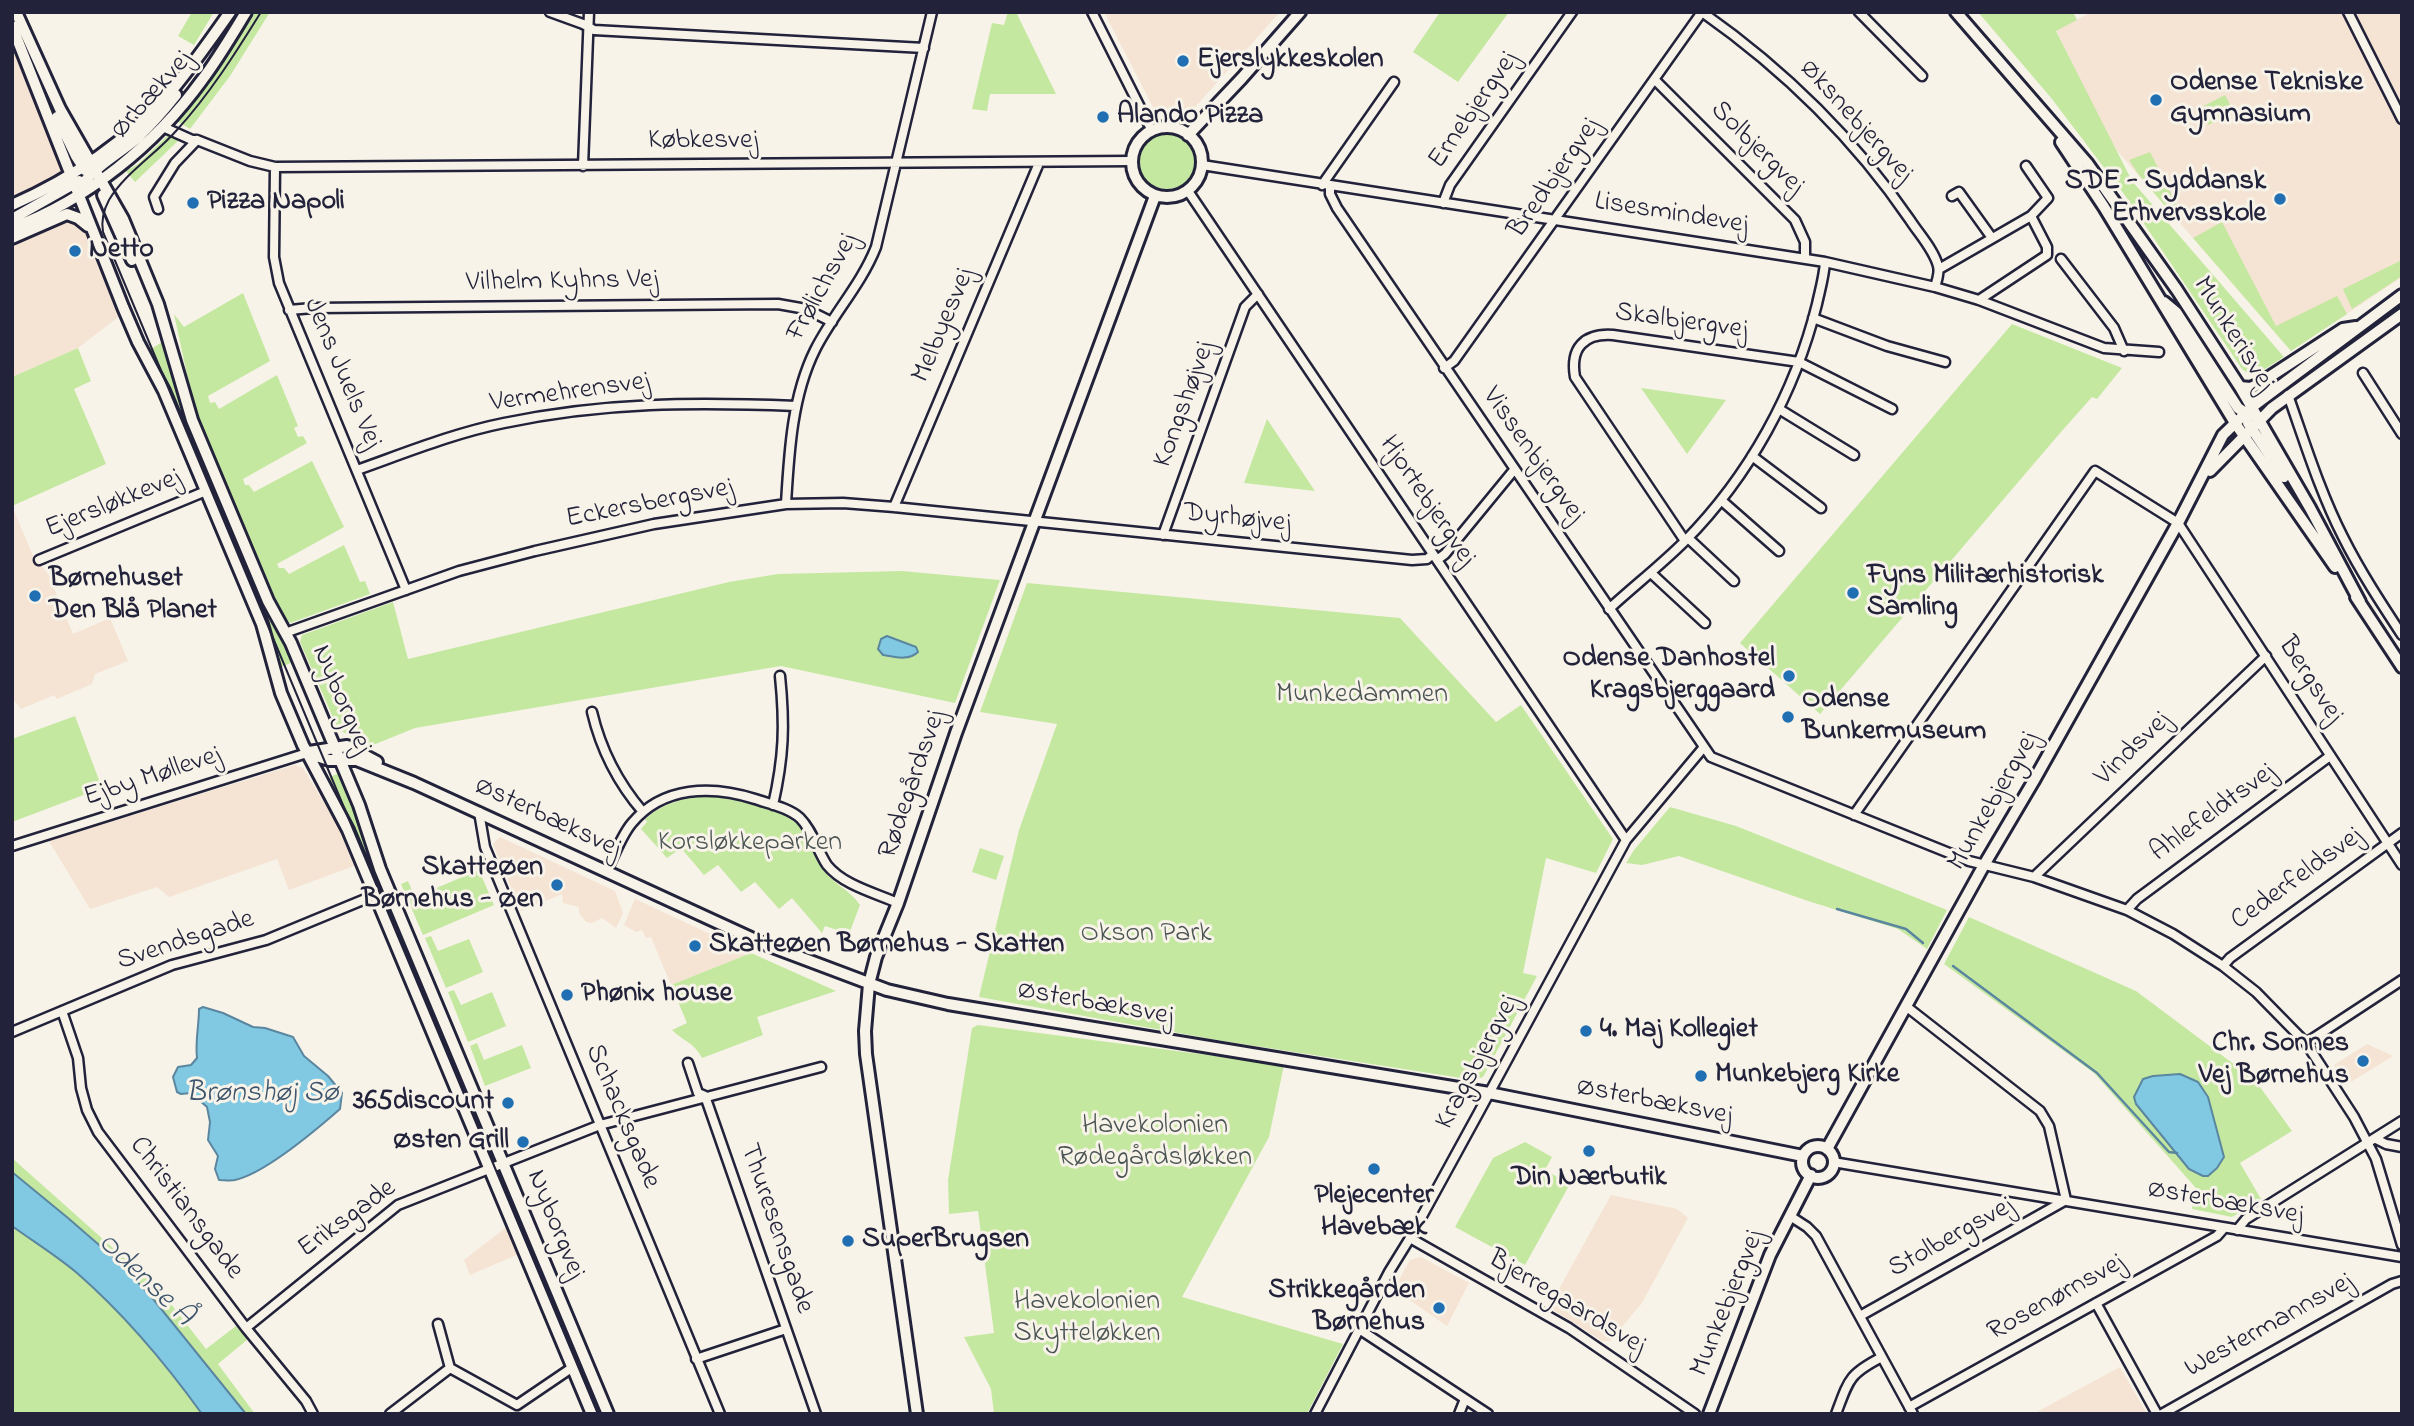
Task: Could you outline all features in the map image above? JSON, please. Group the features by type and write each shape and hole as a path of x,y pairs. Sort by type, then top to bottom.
{"street":[{"path":"16,12 91,173"},
{"name":"Ørbækvej","path":"91,173 171,91 230,12"},
{"name":"Ørbækvej","path":"75,184 91,173 135,153 163,127 202,80 246,12"},
{"path":"550,12 594,30 924,48"},
{"path":"583,166 589,12"},
{"name":"Frølichsvej","path":"786,505 796,406 804,375 832,322 868,268 876,247 932,12"},
{"path":"1093,12 1152,131"},
{"path":"1188,135 1300,12"},
{"name":"Ernebjergvej","path":"1443,203 1450,185 1572,12"},
{"name":"Bredbjergvej","path":"1444,368 1454,361 1702,12"},
{"name":"Øksnebjergvej","path":"1702,12 1775,68 1837,128 1898,203 1933,255 1938,269"},
{"path":"1859,12 1922,76"},
{"name":"Munkerisvej","path":"1956,12 2087,163 2116,201 2240,387 2248,411"},
{"path":"2348,12 2402,120"},
{"name":"Nyborgvej","path":"12,26 138,342 164,391 262,624 281,693 307,753 340,812 592,1414"},
{"path":"22,49 91,173"},
{"name":"Solbjergvej","path":"1655,80 1795,220 1805,242 1805,259"},
{"path":"1326,185 1394,82"},
{"name":"Munkerisvej","path":"2041,110 2104,207 2235,423 2402,667"},
{"name":"Købkesvej","path":"163,127 192,141 197,140 250,161 275,167 1132,161"},
{"path":"1171,128 1188,135 1199,148 1202,165 1198,179 1188,191 1172,197 1147,192 1134,174 1132,161 1137,145 1152,131 1171,128"},
{"path":"158,209 154,197 175,163 197,140"},
{"name":"Melbyesvej","path":"894,507 1039,163"},
{"name":"Lisesmindevej","path":"1202,165 1825,262 1979,300 2104,348 2159,352"},
{"path":"1935,287 1938,269 2031,216 2048,198 2026,166"},
{"name":"Jens Juels Vej","path":"275,167 274,257 279,283 407,590"},
{"path":"12,219 91,173"},
{"name":"Nyborgvej","path":"91,173 168,332 180,384 192,420 268,601 285,633 335,747 359,805 380,869 608,1414"},
{"path":"12,205 75,184"},
{"path":"12,229 54,209 75,184"},
{"name":"Vissenbjergvej","path":"1326,185 1337,208 1444,368 1704,747"},
{"name":"Hjortebjergvej","path":"1188,191 1626,840"},
{"path":"1952,196 1959,192 1992,238"},
{"name":"Rødegårdsvej","path":"917,1414 866,1054 864,1031 869,984 876,957 898,902 953,741 1156,195"},
{"path":"12,238 67,214 83,221 92,231"},
{"path":"1979,300 2047,255 2047,247 2031,216"},
{"path":"2061,259 2114,328 2124,351"},
{"path":"1609,609 1687,540 1721,500 1752,456 1779,409 1799,362 1813,318 1825,262"},
{"name":"Kongshøjvej","path":"1163,535 1245,307 1258,295"},
{"path":"2156,295 2176,312 2238,408 2248,411 2255,423"},
{"name":"Munkebjergvej","path":"1827,1149 2178,523 2223,435 2248,411 2402,295"},
{"name":"Vilhelm Kyhns Vej","path":"289,310 778,304 806,309 832,322"},
{"name":"Munkebjergvej","path":"2202,479 2255,423 2288,395 2402,314"},
{"path":"1813,318 1887,346 1945,362"},
{"path":"2240,387 2250,388 2257,385 2343,329 2359,327"},
{"name":"Skalbjergvej","path":"1687,540 1575,377 1573,365 1581,344 1602,334 1799,362"},
{"path":"1799,362 1892,409"},
{"path":"2363,373 2402,434"},
{"name":"Munkerisvej","path":"2288,395 2309,457 2338,526 2370,585 2402,635"},
{"name":"Vermehrensvej","path":"357,470 502,423 582,410 679,403 796,406"},
{"path":"1779,409 1854,455"},
{"path":"2235,423 2255,423"},
{"name":"Munkerisvej","path":"2255,423 2301,493 2360,602"},
{"path":"1752,456 1821,508"},
{"path":"1435,557 1445,554 1514,470"},
{"path":"1854,815 2095,471 2178,523"},
{"name":"Ejersløkkevej","path":"39,560 206,491"},
{"path":"1721,500 1779,551"},
{"name":"Eckersbergsvej","path":"285,633 459,571 594,537 686,518 786,505 843,503 1035,520"},
{"name":"Dyrhøjvej","path":"1035,520 1412,560 1435,557"},
{"name":"Bergsvej","path":"2178,523 2402,865"},
{"path":"1687,540 1734,580"},
{"path":"1651,573 1705,623"},
{"name":"Vindsvej","path":"2034,877 2266,656"},
{"path":"773,805 782,767 784,742 780,676"},
{"path":"592,712 611,767 643,812"},
{"name":"Østerbæksvej","path":"307,753 347,746 414,783"},
{"path":"1704,747 1711,757 1969,862 2034,877 2127,910 2172,934 2222,966 2256,992 2306,1043 2373,1141 2402,1245"},
{"name":"Kragsbjergvej","path":"1315,1414 1389,1272 1626,840 1704,747"},
{"name":"Østerbæksvej","path":"307,753 329,760 357,760 414,783 762,943 869,984 948,1004 1489,1093 1803,1156"},
{"name":"Ejby Møllevej","path":"12,845 307,753"},
{"name":"Ahlefeldtsvej","path":"2127,910 2137,899 2330,756"},
{"path":"607,871 630,825 643,812 665,798 704,790 740,794 773,805 799,818 828,865 844,880 898,902"},
{"name":"Schacksgade","path":"479,812 485,847 720,1414"},
{"name":"Cederfeldsvej","path":"2222,966 2402,833"},
{"name":"Svendsgade","path":"12,1032 172,965 266,940 375,895"},
{"path":"2306,1043 2402,980"},
{"path":"1907,1007 2040,1111 2049,1126 2066,1200"},
{"name":"Christiansgade","path":"62,1012 78,1058 81,1088 98,1132 246,1328 306,1401 313,1414"},
{"name":"Thuresensgade","path":"688,1063 698,1093 705,1096 816,1414"},
{"name":"Eriksgade","path":"246,1328 398,1205 600,1125 821,1067"},
{"path":"2237,1230 2246,1219 2402,1121"},
{"path":"2373,1141 2402,1147"},
{"path":"1813,1147 1827,1149 1832,1155 1832,1168 1826,1175 1811,1175 1803,1167 1803,1156 1813,1147"},
{"name":"Østerbæksvej","path":"1833,1162 2402,1257"},
{"name":"Munkebjergvej","path":"1709,1414 1770,1255 1811,1175"},
{"name":"Stolbergsvej","path":"1860,1316 2066,1200"},
{"path":"1790,1216 1816,1236 1911,1410"},
{"name":"Rosenørnsvej","path":"1911,1410 2217,1236 2224,1228"},
{"name":"Bjerregaardsvej","path":"1410,1238 1569,1328 1695,1414"},
{"name":"Westermannsvej","path":"2159,1414 2392,1284 2402,1281"},
{"path":"2096,1303 2159,1414"},
{"path":"439,1324 450,1368 517,1405 573,1367"},
{"path":"696,1359 786,1329"},
{"path":"1359,1329 1488,1414"},
{"path":"1836,1414 1852,1375 1882,1357"},
{"path":"390,1414 450,1368"},
{"path":"1459,1414 1465,1399"}],"shaded area":[{"name":"Ejerslykkeskolen","path":"1104,12 1280,12 1188,115 1154,109"},
{"name":"SDE - Syddansk Erhvervsskole","path":"2092,12 2402,12 2402,277 2291,351 2113,146 2056,30"},
{"path":"12,48 121,315 78,348 12,377"},
{"name":"Børnehuset Den Blå Planet","path":"12,506 33,556 48,574 73,634 110,618 128,661 95,674 92,684 57,699 54,695 21,709 12,698"},
{"path":"295,765 303,768 337,824 354,866 289,890 277,859 169,897 157,887 90,909 49,841"},
{"name":"SkatteØen Børnehus - Øen","path":"500,837 615,891 623,913 616,928 602,918 592,923 586,922 579,913 579,907 563,903 562,894 521,911 493,844"},
{"name":"SkatteØen Børnehus - Skatten","path":"635,899 751,953 671,985 651,937 646,938 642,930 636,932 624,925"},
{"name":"Chr. Sonnes Vej Børnehus","path":"2367,1044 2393,1056 2346,1085 2334,1065"},
{"path":"1611,1195 1677,1209 1688,1218 1642,1303 1610,1341 1602,1341 1549,1307"},
{"path":"508,1226 519,1254 470,1275 464,1260"},
{"name":"Strikkegården Børnehus","path":"1421,1257 1469,1283 1447,1326 1394,1289 1410,1260"},
{"path":"2120,1367 2147,1414 2033,1414"}],"green space":[{"path":"192,12 214,12 194,45 178,36"},
{"path":"255,12 270,12 230,76 190,129 177,121 205,87"},
{"path":"1008,12 1016,12 1056,94 990,94 987,111 972,109 992,23 1004,25"},
{"path":"1440,12 1509,12 1458,82 1413,52"},
{"path":"1978,12 2073,12 2077,20 2056,31 2132,181 2284,357 2257,374 2250,375 2242,369 2124,194 2052,99"},
{"path":"2225,95 2234,112 2208,125 2200,108"},
{"path":"1162,133 1172,133 1187,141 1193,150 1193,172 1187,181 1172,189 1162,189 1144,177 1139,166 1139,156 1151,138"},
{"path":"168,135 179,140 135,182 126,171 138,164"},
{"path":"2150,152 2179,209 2171,213 2129,160"},
{"path":"2222,222 2276,326 2337,296 2347,314 2291,351 2193,238"},
{"path":"2402,260 2402,276 2352,309 2343,289"},
{"path":"243,293 270,361 208,396 210,403 215,402 219,409 277,375 298,426 294,428 298,437 303,436 307,443 243,479 245,485 249,485 254,492 312,461 344,527 277,564 289,574 344,545 360,582 365,581 370,594 290,623 284,618 196,416 174,314 184,327"},
{"path":"2012,324 2122,368 2097,399 2092,397 2061,432 1820,714 1740,643"},
{"path":"164,341 175,374 296,661 278,668 145,349 151,349"},
{"path":"78,348 91,381 74,389 106,464 12,506 12,377"},
{"path":"1641,388 1726,400 1687,454"},
{"path":"1267,419 1315,491 1244,483"},
{"path":"902,571 1000,580 955,703 781,666 415,728 368,747 338,729 300,642 302,635 393,602 408,659 729,582 778,574"},
{"path":"1027,583 1400,618 1496,722 1521,705 1613,839 1596,873 1546,858 1523,973 1537,976 1483,1077 1474,1080 1217,1040 979,997 1019,830 1057,724 980,712"},
{"path":"75,716 102,788 12,822 12,739"},
{"path":"337,774 492,1144 483,1148 328,782 330,777"},
{"name":"Korsløkkeparken","path":"713,796 771,810 801,827 824,871 860,905 849,934 825,926 822,933 792,898 779,909 755,882 741,892 718,865 704,875 681,848 667,858 641,829 647,822 645,819 668,805 686,799"},
{"path":"1670,807 1736,826 1947,910 1927,949 1898,929 1679,856 1642,865 1626,863"},
{"path":"980,848 1004,856 996,880 972,872"},
{"path":"479,870 494,905 423,935 401,884 408,881 415,897"},
{"path":"1969,917 2136,991 2255,1080 2292,1131 2240,1163 2261,1199 2232,1217 2192,1209 2195,1187 2094,1073 1944,964"},
{"path":"431,936 438,951 469,939 483,972 446,988 425,938"},
{"path":"751,953 836,991 757,1017 763,1035 702,1058 692,1045 672,1030 687,1023 671,985"},
{"path":"454,990 461,1005 492,992 506,1026 468,1042 448,992"},
{"path":"978,1025 1284,1065 1269,1137 1182,1297 1343,1344 1307,1414 994,1414 991,1389 964,1337 994,1333 978,1211 949,1214 948,1180 972,1028"},
{"path":"477,1043 484,1060 522,1045 531,1068 485,1086 470,1046"},
{"path":"1525,1142 1552,1157 1545,1170 1570,1184 1525,1265 1455,1227 1493,1158"},
{"path":"12,1158 160,1290 206,1349 236,1326 248,1339 218,1364 255,1414 246,1414 170,1319 122,1266 96,1241 12,1172"},
{"path":"509,1181 606,1414 594,1414 499,1185"},
{"path":"12,1226 61,1260 99,1292 155,1353 202,1414 12,1414"}],"water":[{"path":"887,636 916,647 918,652 906,657 883,655 878,649 881,639"},
{"name":"Brønshøj Sø","path":"203,1007 253,1027 293,1037 304,1056 328,1076 342,1093 340,1109 318,1128 276,1160 235,1180 219,1180 215,1169 218,1156 208,1140 210,1122 207,1107 191,1093 177,1092 173,1077 178,1067 191,1065 197,1058 199,1009"},
{"path":"2180,1074 2198,1082 2208,1097 2224,1157 2208,1176 2189,1169 2136,1104 2134,1097 2143,1079"},
{"path":"12,1172 121,1264 154,1300 246,1414 202,1414 159,1358 111,1305 69,1267 12,1226"}],"waterway":[{"path":"1837,909 1906,929 1923,943"},
{"path":"1953,966 2097,1073 2169,1152 2177,1153"}],"tram line":[{"path":"261,12 200,103 168,140 116,190 104,212 103,232 598,1414"}],"place":[{"name":"Ejerslykkeskolen","path":"1183,61"},
{"name":"Odense Tekniske Gymnasium","path":"2156,100"},
{"name":"Alando Pizza","path":"1103,117"},
{"name":"SDE - Syddansk Erhvervsskole","path":"2280,199"},
{"name":"Pizza Napoli","path":"193,203"},
{"name":"Netto","path":"75,251"},
{"name":"Fyns Militærhistorisk Samling","path":"1853,593"},
{"name":"Børnehuset Den Blå Planet","path":"35,596"},
{"name":"Odense Danhostel Kragsbjerggaard","path":"1789,676"},
{"name":"Odense Bunkermuseum","path":"1788,717"},
{"name":"SkatteØen Børnehus - Øen","path":"557,885"},
{"name":"SkatteØen Børnehus - Skatten","path":"695,946"},
{"name":"Phønix house","path":"567,995"},
{"name":"4. Maj Kollegiet","path":"1586,1031"},
{"name":"Chr. Sonnes Vej Børnehus","path":"2363,1061"},
{"name":"Munkebjerg Kirke","path":"1701,1076"},
{"name":"365discount","path":"508,1103"},
{"name":"Østen Grill","path":"523,1142"},
{"name":"Din Nærbutik","path":"1589,1151"},
{"name":"Plejecenter Havebæk","path":"1374,1169"},
{"name":"SuperBrugsen","path":"848,1241"},
{"name":"Strikkegården Børnehus","path":"1439,1308"}],"park label":[{"name":"Munkedammen","path":"1362,696"},
{"name":"Okson Park","path":"1146,935"},
{"name":"Havekolonien Rødegårdsløkken","path":"1155,1143"},
{"name":"Havekolonien Skytteløkken","path":"1087,1319"}],"water label":[{"name":"Odense Å","path":"144,1281"}]}
